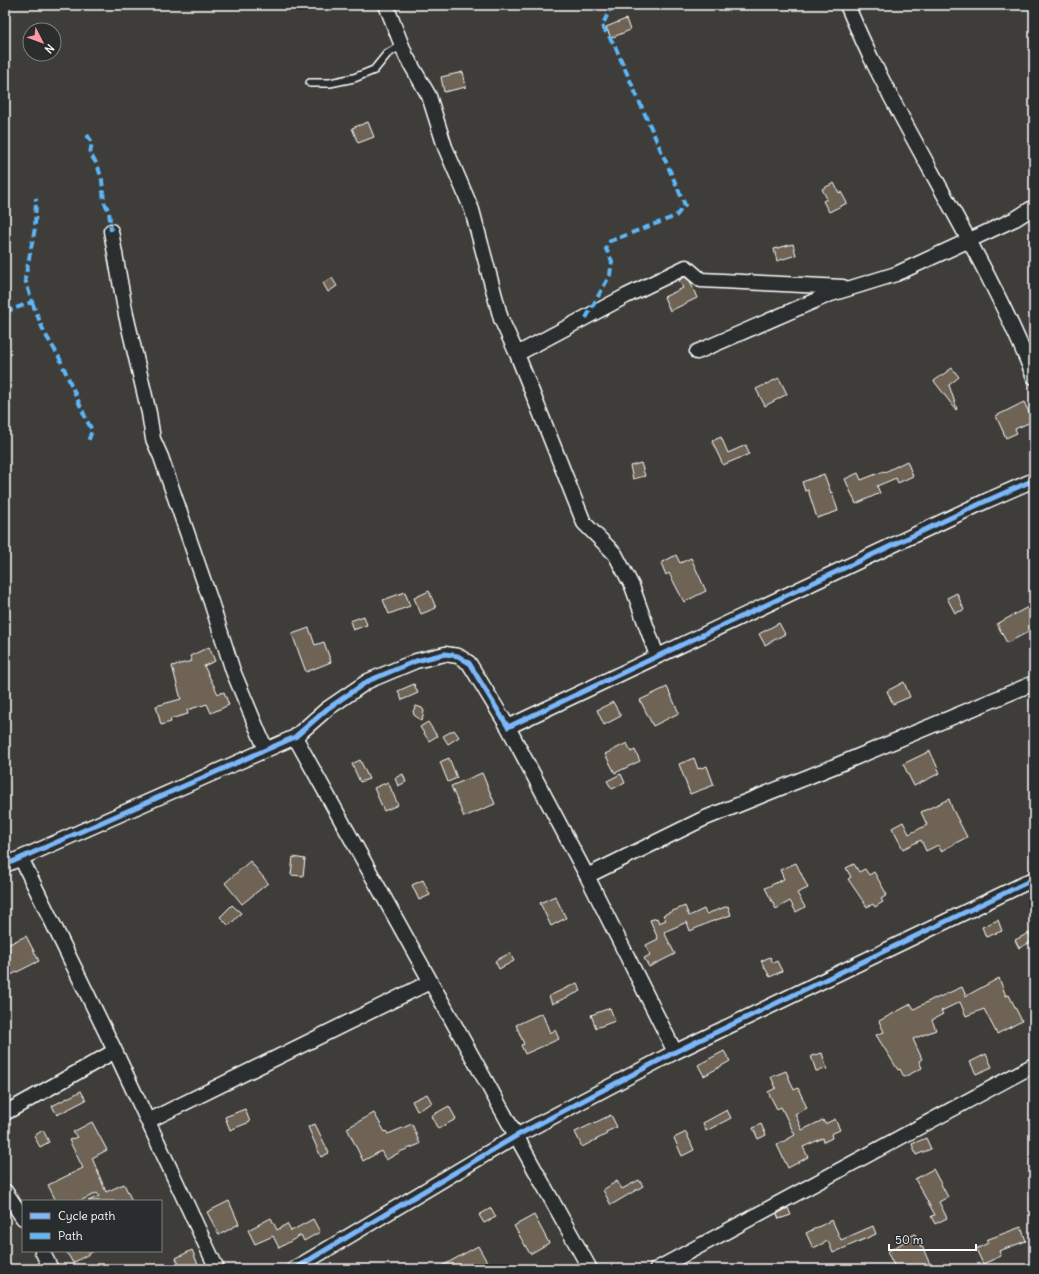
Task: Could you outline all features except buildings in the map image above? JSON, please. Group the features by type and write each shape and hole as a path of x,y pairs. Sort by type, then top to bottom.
{"street":[{"path":"386,5 406,56 429,96 445,148 472,210 500,318 517,354 584,523 615,554 632,586 657,656"},
{"path":"846,5 871,60 970,240 1018,336 1034,377"},
{"path":"697,352 828,295 896,274 1015,219 1034,207"},
{"path":"111,231 126,315 149,413 153,439 161,457 211,602 233,671 266,750"},
{"path":"517,354 626,296 686,268 701,280 852,287"},
{"path":"508,727 986,501 1034,480"},
{"path":"5,865 295,737 327,709 368,681 416,661 445,654 458,656 469,662 508,727 587,876 675,1052"},
{"path":"587,876 703,819 1034,683"},
{"path":"295,737 590,1269"},
{"path":"21,858 115,1051 217,1269"},
{"path":"294,1269 516,1136 675,1052 1034,879"},
{"path":"148,1121 430,982"},
{"path":"5,1113 115,1051"},
{"path":"657,1269 1034,1065"},
{"path":"5,1191 22,1216"},
{"path":"42,1252 51,1269"}],"lane":[{"path":"310,83 330,83 354,78 374,70 387,54 402,45"}],"marked path":[{"path":"586,318 610,275 612,261 606,249 610,241 676,216 685,205 614,44 602,26 612,5"},
{"path":"87,135 92,142 90,154 97,164 102,180 104,202 109,211 111,231"},
{"path":"5,312 32,302 25,279 35,228 36,198"},
{"path":"32,302 44,332 59,357 92,430 88,442"}],"cycle path":[{"path":"5,865 295,737 327,709 368,681 416,661 445,654 458,656 469,663 508,727 986,501 1034,480"},
{"path":"294,1269 516,1136 675,1052 1034,879"}]}
